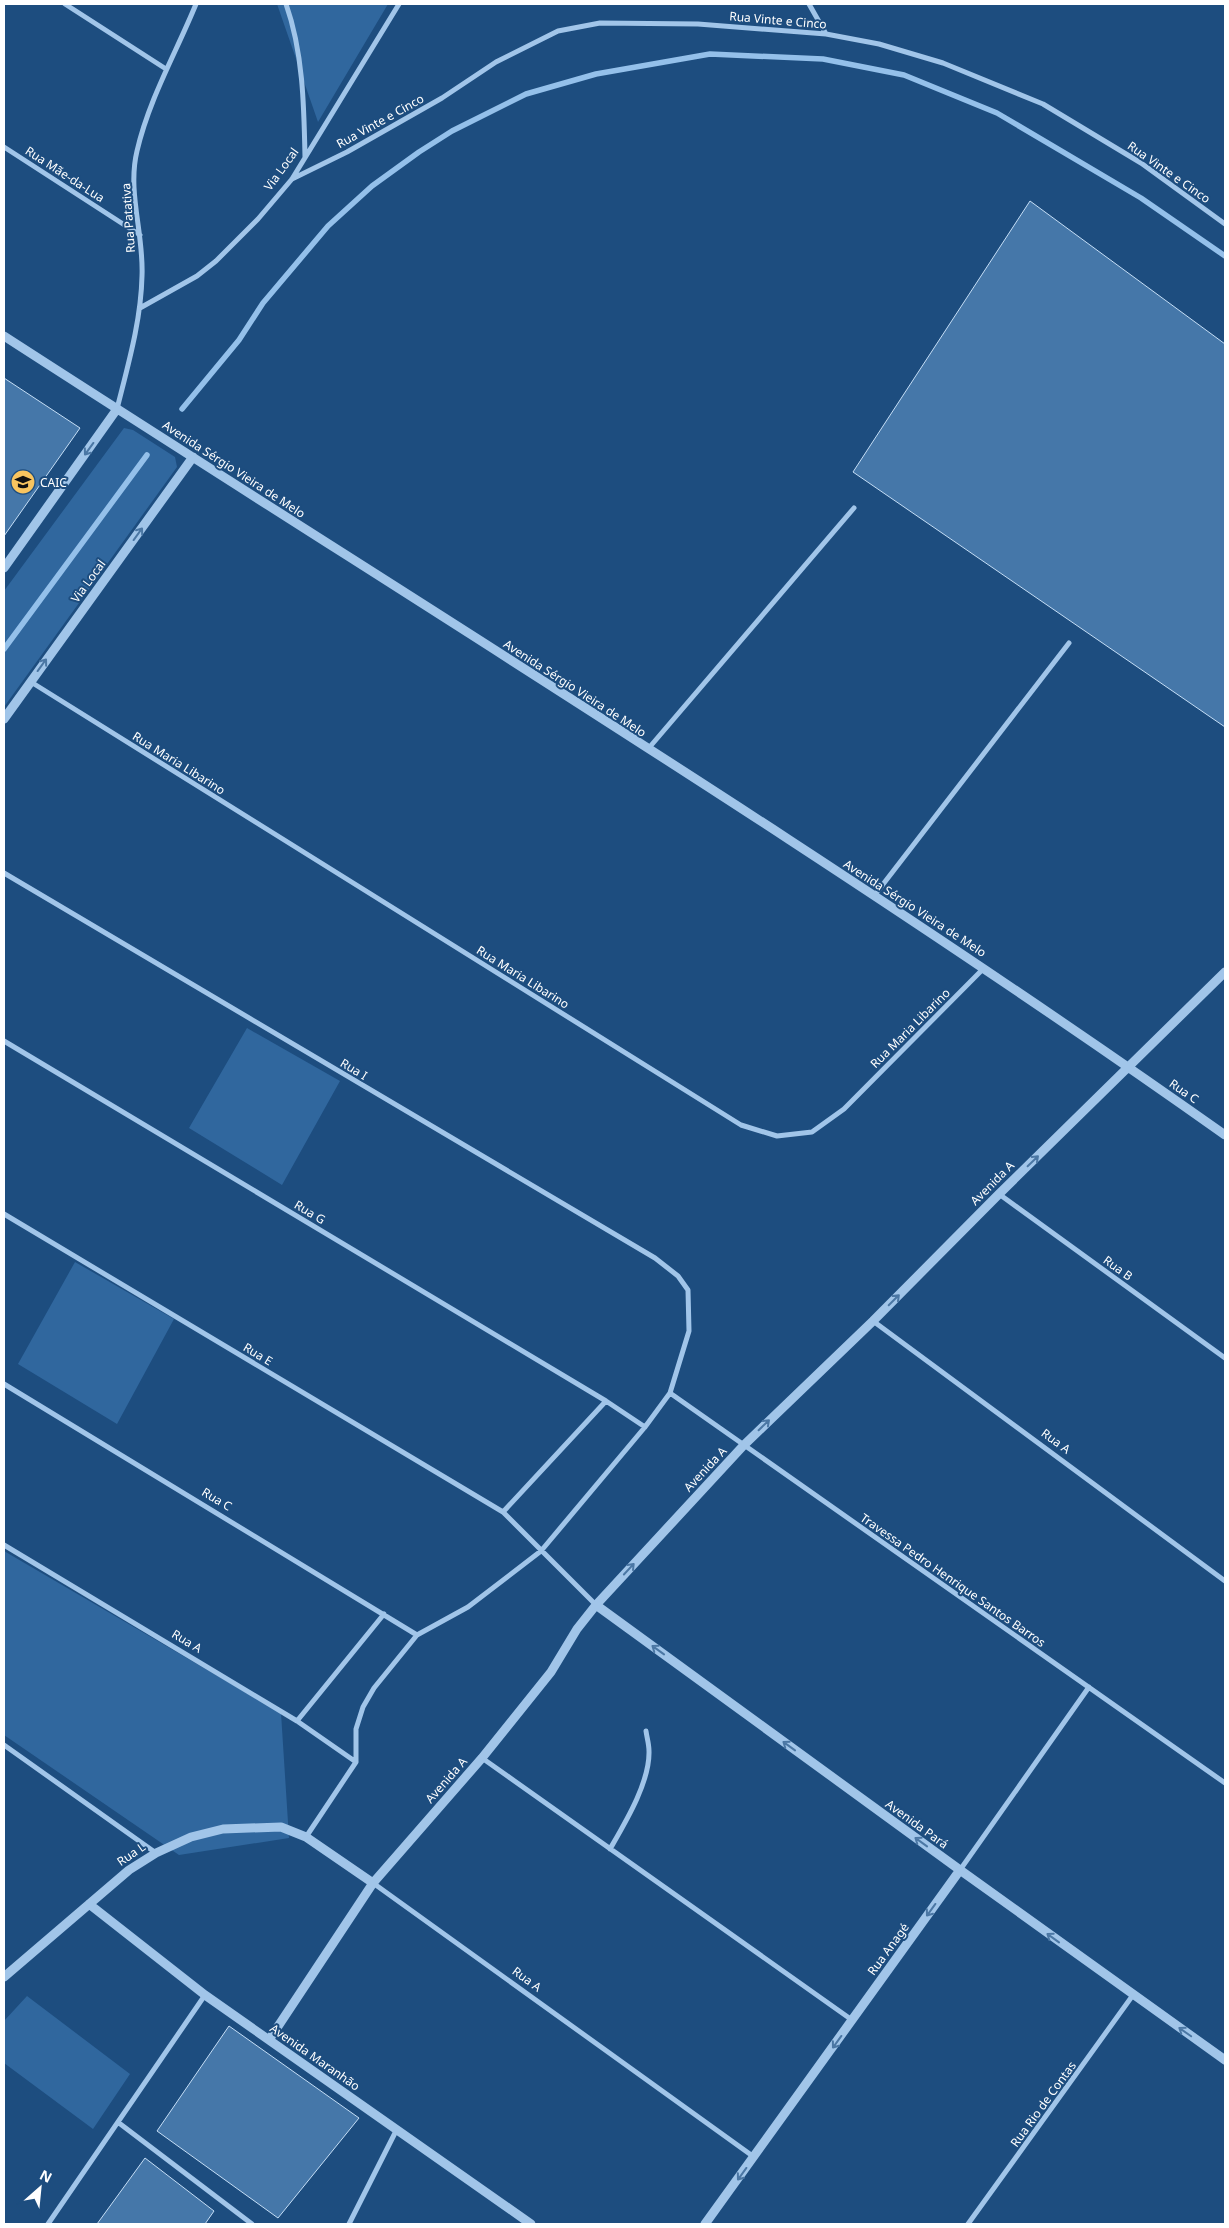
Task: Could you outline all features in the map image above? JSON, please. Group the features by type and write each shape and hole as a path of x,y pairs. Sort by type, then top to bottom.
{"street":[{"path":"65,4 166,68"},
{"name":"Rua Patativa","path":"117,409 135,339 140,308 142,274 140,235 134,192 137,152 166,68 185,32 196,4"},
{"path":"286,4 296,30 304,106 305,157"},
{"name":"Via Local","path":"140,308 197,276 216,261 258,220 292,178 399,4"},
{"path":"809,4 826,34"},
{"name":"Rua Vinte e Cinco","path":"292,178 346,152 442,98 496,62 558,30 600,22 698,24 826,34 880,44 943,63 1043,104 1140,163 1225,224"},
{"name":"Rua Mãe-da-Lua","path":"4,147 140,235"},
{"name":"Avenida Sérgio Vieira de Melo","path":"4,336 648,749 984,968 1129,1067"},
{"path":"4,568 117,409"},
{"name":"Via Local","path":"4,719 193,458"},
{"path":"648,749 854,508"},
{"path":"874,897 1069,643"},
{"name":"Rua Maria Libarino","path":"30,682 741,1125 777,1136 812,1132 844,1109 984,968"},
{"name":"Rua I","path":"4,873 655,1258 678,1276 688,1290 689,1331 670,1393"},
{"name":"Avenida A","path":"269,2040 373,1883 482,1758 551,1672 577,1629 596,1605 743,1446 873,1321 998,1194 1225,972"},
{"name":"Rua G","path":"4,1041 606,1401 645,1427"},
{"name":"Rua C","path":"1129,1067 1225,1135"},
{"name":"Rua B","path":"998,1194 1225,1358"},
{"name":"Rua E","path":"4,1214 503,1512 596,1605"},
{"name":"Rua A","path":"873,1321 1225,1581"},
{"name":"Rua C","path":"4,1384 417,1635"},
{"path":"306,1837 356,1762 356,1729 363,1707 374,1688 417,1635 468,1607 541,1551 645,1427 670,1393"},
{"name":"Travessa Pedro Henrique Santos Barros","path":"670,1393 1225,1783"},
{"path":"503,1512 606,1401"},
{"name":"Rua A","path":"4,1545 297,1721 356,1762"},
{"name":"Avenida Pará","path":"596,1605 1225,2060"},
{"path":"297,1721 384,1614"},
{"name":"Rua Anagé","path":"706,2224 1089,1687"},
{"path":"610,1849 633,1809 648,1765 650,1750 646,1731"},
{"name":"Rua L","path":"4,1745 156,1853 112,1883 4,1977"},
{"path":"482,1758 852,2021"},
{"name":"Rua A","path":"156,1853 191,1837 223,1829 281,1827 306,1837 373,1883 754,2158"},
{"name":"Avenida Maranhão","path":"89,1904 205,1995 531,2224"},
{"path":"48,2224 205,1995"},
{"name":"Rua Rio de Contas","path":"968,2224 1133,1995"},
{"path":"119,2123 252,2224"},
{"path":"349,2224 397,2130"}],"shaded area":[{"path":"277,4 388,4 318,122"},
{"path":"124,428 133,430 175,457 177,467 4,707 4,591"},
{"path":"247,1028 340,1081 282,1185 189,1128"},
{"path":"75,1262 174,1319 117,1424 18,1364"},
{"path":"4,1551 281,1713 289,1838 179,1855 4,1735"},
{"path":"27,1996 130,2074 93,2129 4,2063 4,2021"}],"building":[{"path":"1030,201 1225,344 1225,727 853,472"},
{"name":"CAIC","path":"4,378 80,428 4,536"},
{"path":"229,2026 359,2118 278,2218 157,2131"},
{"path":"145,2158 214,2211 205,2224 97,2224"}],"waterway":[{"path":"182,409 239,340 263,303 328,226 372,186 419,152 452,131 526,94 596,74 710,54 823,59 904,75 997,113 1141,198 1225,256"},
{"path":"4,649 147,455"}],"place":[{"name":"CAIC","path":"23,482"}]}
